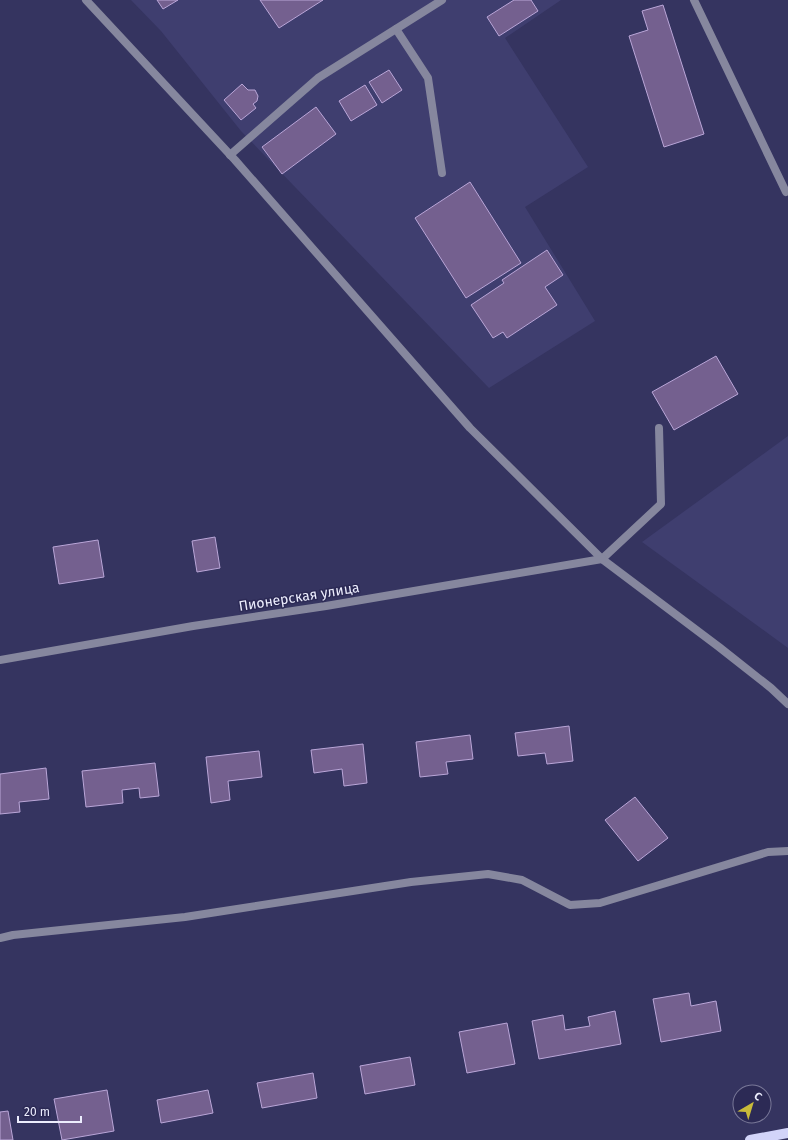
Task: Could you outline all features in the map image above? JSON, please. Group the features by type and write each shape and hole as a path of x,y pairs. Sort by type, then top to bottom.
{"main road":[{"path":"750,1140 788,1133"}],"street":[{"path":"86,0 230,154 470,428 602,559 725,652 771,688 788,704"},
{"path":"230,154 318,78 442,0"},
{"path":"694,0 786,192"},
{"path":"396,29 428,78 442,173"},
{"path":"602,559 661,504 659,428"},
{"name":"Пионерская улица","path":"0,660 193,626 326,606 602,559"},
{"path":"0,938 12,935 185,917 412,882 488,874 522,880 570,905 600,903 768,852 788,851"}],"shaded area":[{"path":"131,0 561,0 505,38 588,167 525,207 595,321 489,388 241,131 161,31"},
{"path":"788,436 788,648 642,542"}],"building":[{"path":"157,0 178,0 163,9"},
{"path":"260,0 323,0 279,28"},
{"path":"514,0 531,0 538,11 499,36 487,17"},
{"path":"663,5 704,134 664,147 629,36 648,30 642,11"},
{"path":"389,70 402,90 382,103 369,82"},
{"path":"242,84 248,90 255,90 258,96 257,101 253,104 256,108 241,120 224,100"},
{"path":"365,85 377,105 351,121 339,101"},
{"path":"316,107 336,134 282,174 262,147"},
{"path":"470,182 521,263 466,298 415,218"},
{"path":"547,250 563,275 545,287 557,305 507,338 503,332 493,338 471,305 504,283 502,280"},
{"path":"716,356 738,394 674,430 652,392"},
{"path":"215,537 220,568 197,572 192,541"},
{"path":"98,540 104,577 59,584 53,547"},
{"path":"569,726 573,761 547,764 545,753 518,756 515,733"},
{"path":"470,735 473,759 446,762 448,774 420,777 416,742"},
{"path":"363,744 367,783 344,786 342,769 314,773 311,750"},
{"path":"259,751 262,777 228,781 230,800 211,803 206,757"},
{"path":"155,763 159,796 140,798 139,788 122,790 123,803 86,807 82,771"},
{"path":"46,768 49,799 19,802 20,812 0,814 0,774"},
{"path":"635,797 668,838 638,861 605,820"},
{"path":"689,993 691,1006 716,1001 721,1031 661,1042 653,999"},
{"path":"615,1011 621,1044 539,1059 532,1021 563,1015 565,1030 590,1026 588,1017"},
{"path":"507,1023 515,1064 467,1073 459,1032"},
{"path":"410,1057 415,1085 365,1094 360,1066"},
{"path":"313,1073 317,1098 262,1108 257,1083"},
{"path":"107,1090 114,1131 62,1140 54,1099"},
{"path":"208,1090 213,1113 161,1123 157,1100"},
{"path":"8,1111 13,1140 0,1140 0,1112"}]}
